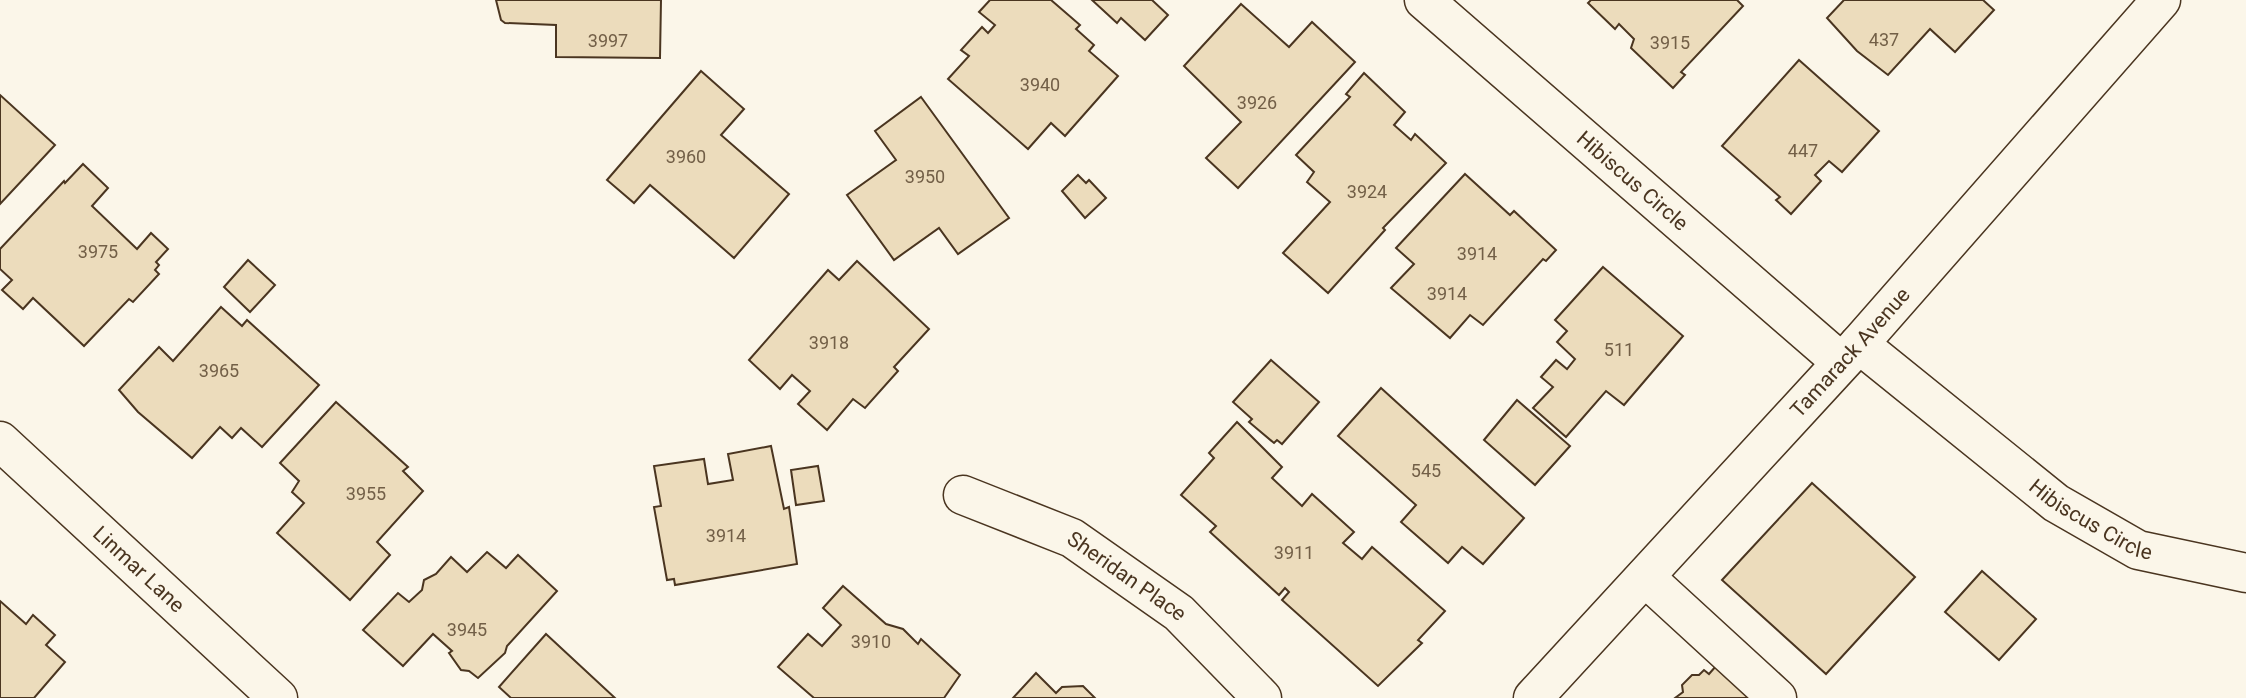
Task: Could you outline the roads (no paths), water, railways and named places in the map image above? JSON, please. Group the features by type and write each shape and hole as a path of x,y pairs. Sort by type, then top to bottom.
{"street":[{"name":"Hibiscus Circle","path":"1424,0 1850,353 2056,503 2138,550 2241,563"},
{"name":"Tamarack Avenue","path":"1533,698 1850,353 2161,0"},
{"name":"Linmar Lane","path":"0,440 278,698"},
{"name":"Sheridan Place","path":"963,495 1072,538 1179,613 1262,698"},
{"path":"1645,577 1777,698"}]}
